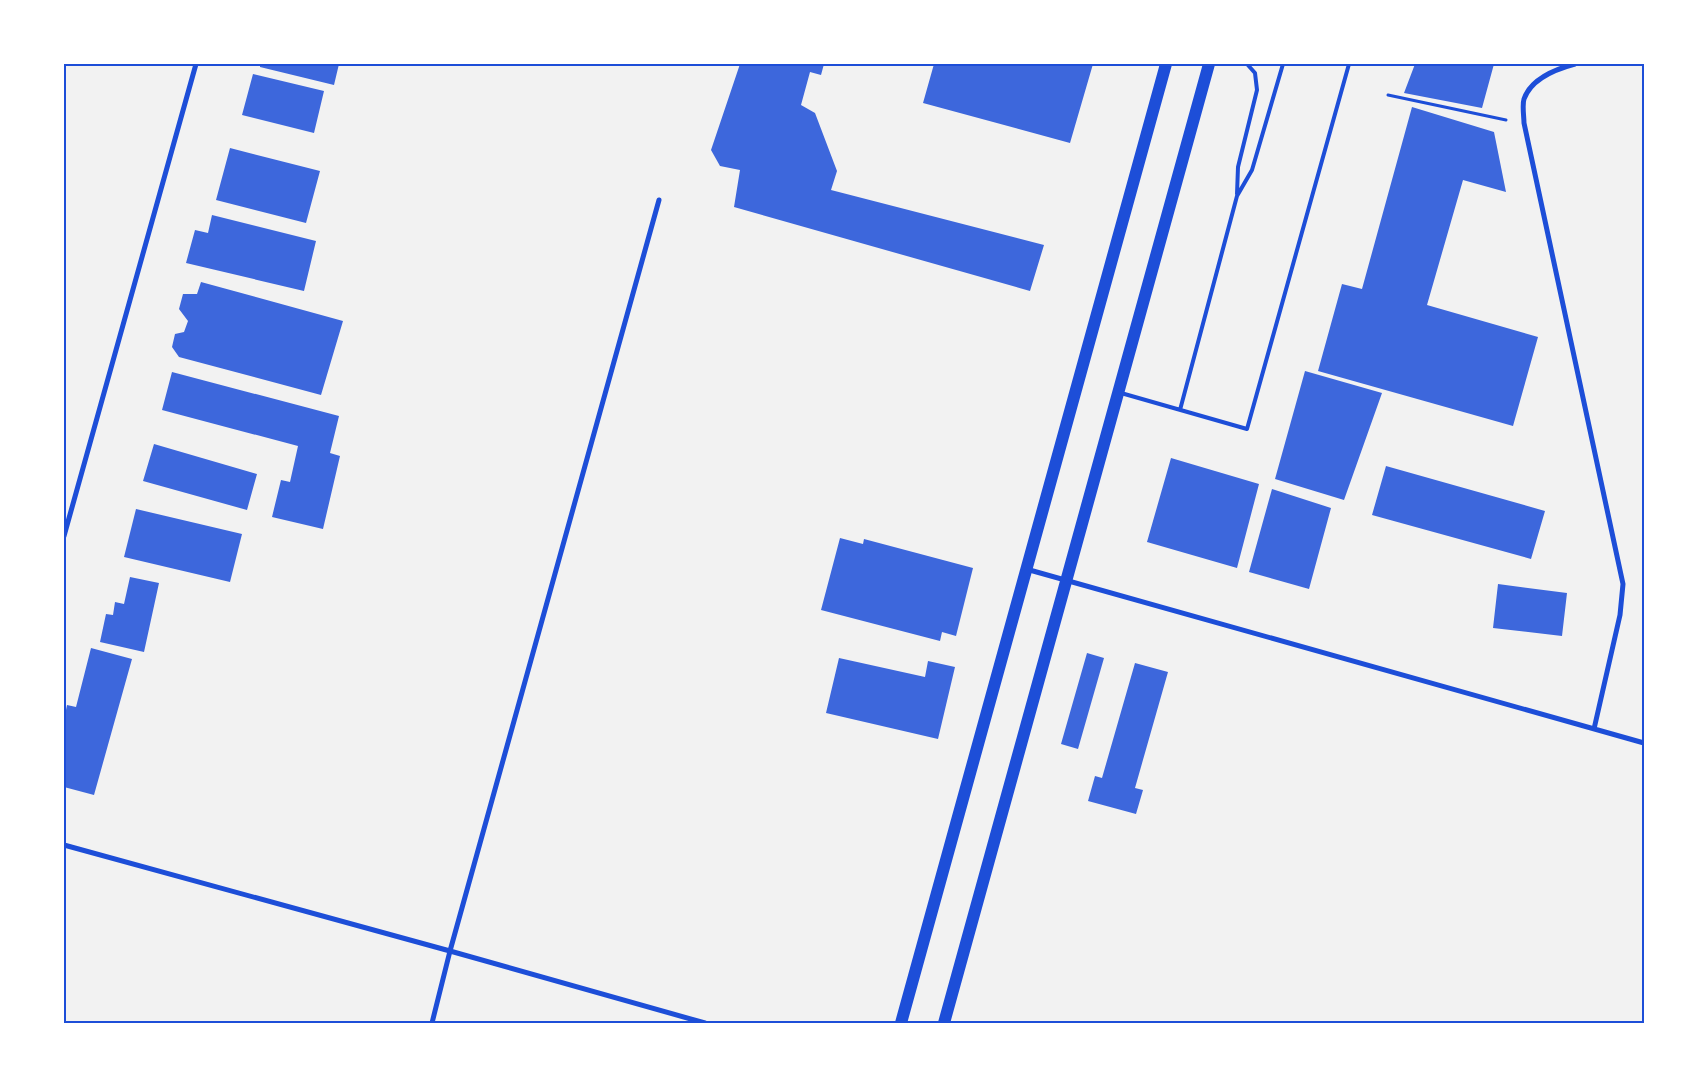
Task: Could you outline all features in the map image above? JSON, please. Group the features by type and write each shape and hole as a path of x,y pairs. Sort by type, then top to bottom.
{"main road":[{"path":"901,1023 1166,64"},
{"path":"944,1023 1209,64"}],"street":[{"path":"64,536 196,64"},
{"path":"1575,64 1554,69 1536,83 1524,99 1524,123 1623,584 1620,615 1594,729"},
{"path":"432,1023 450,950 660,200"},
{"path":"1026,569 1644,743"},
{"path":"64,845 450,950 704,1023"}],"lane":[{"path":"1180,410 1237,196 1238,167 1257,90 1255,73 1247,64"},
{"path":"1237,196 1252,170 1283,64"},
{"path":"1118,392 1247,429 1350,64"}],"path":[{"path":"1388,95 1524,123"}],"building":[{"path":"260,64 339,64 334,85 260,67"},
{"path":"740,64 824,64 821,75 810,72 801,105 815,113 837,171 831,190 1044,245 1030,291 734,207 740,170 720,166 711,150"},
{"path":"934,64 1093,64 1070,143 923,103"},
{"path":"1415,64 1494,64 1482,108 1404,93"},
{"path":"253,74 324,91 314,133 242,115"},
{"path":"1412,107 1494,132 1506,192 1463,180 1427,305 1538,337 1513,426 1318,371 1342,284 1362,289"},
{"path":"230,148 320,171 306,223 216,200"},
{"path":"212,215 316,241 304,291 186,263 195,230 208,233"},
{"path":"201,282 343,321 321,395 179,357 172,347 175,334 184,332 188,321 179,309 183,294 197,294"},
{"path":"1305,371 1382,393 1344,500 1275,479"},
{"path":"172,372 339,416 330,453 340,456 323,529 272,517 281,480 290,482 298,446 162,410"},
{"path":"154,444 257,474 247,510 143,481"},
{"path":"1171,458 1259,484 1237,568 1147,542"},
{"path":"1386,466 1545,511 1531,559 1372,515"},
{"path":"1272,489 1331,508 1309,589 1249,572"},
{"path":"136,509 242,534 230,582 124,557"},
{"path":"840,538 863,544 864,539 973,568 956,636 942,632 940,641 821,610"},
{"path":"130,577 159,583 144,652 100,642 106,614 113,615 115,602 124,604"},
{"path":"1498,584 1567,593 1562,636 1493,628"},
{"path":"91,648 132,659 94,795 64,787 64,720 67,705 76,707"},
{"path":"1087,653 1104,658 1078,749 1061,744"},
{"path":"839,658 925,677 928,661 955,667 938,739 826,713"},
{"path":"1135,663 1168,672 1135,788 1143,790 1136,814 1088,801 1095,776 1102,778"}]}
